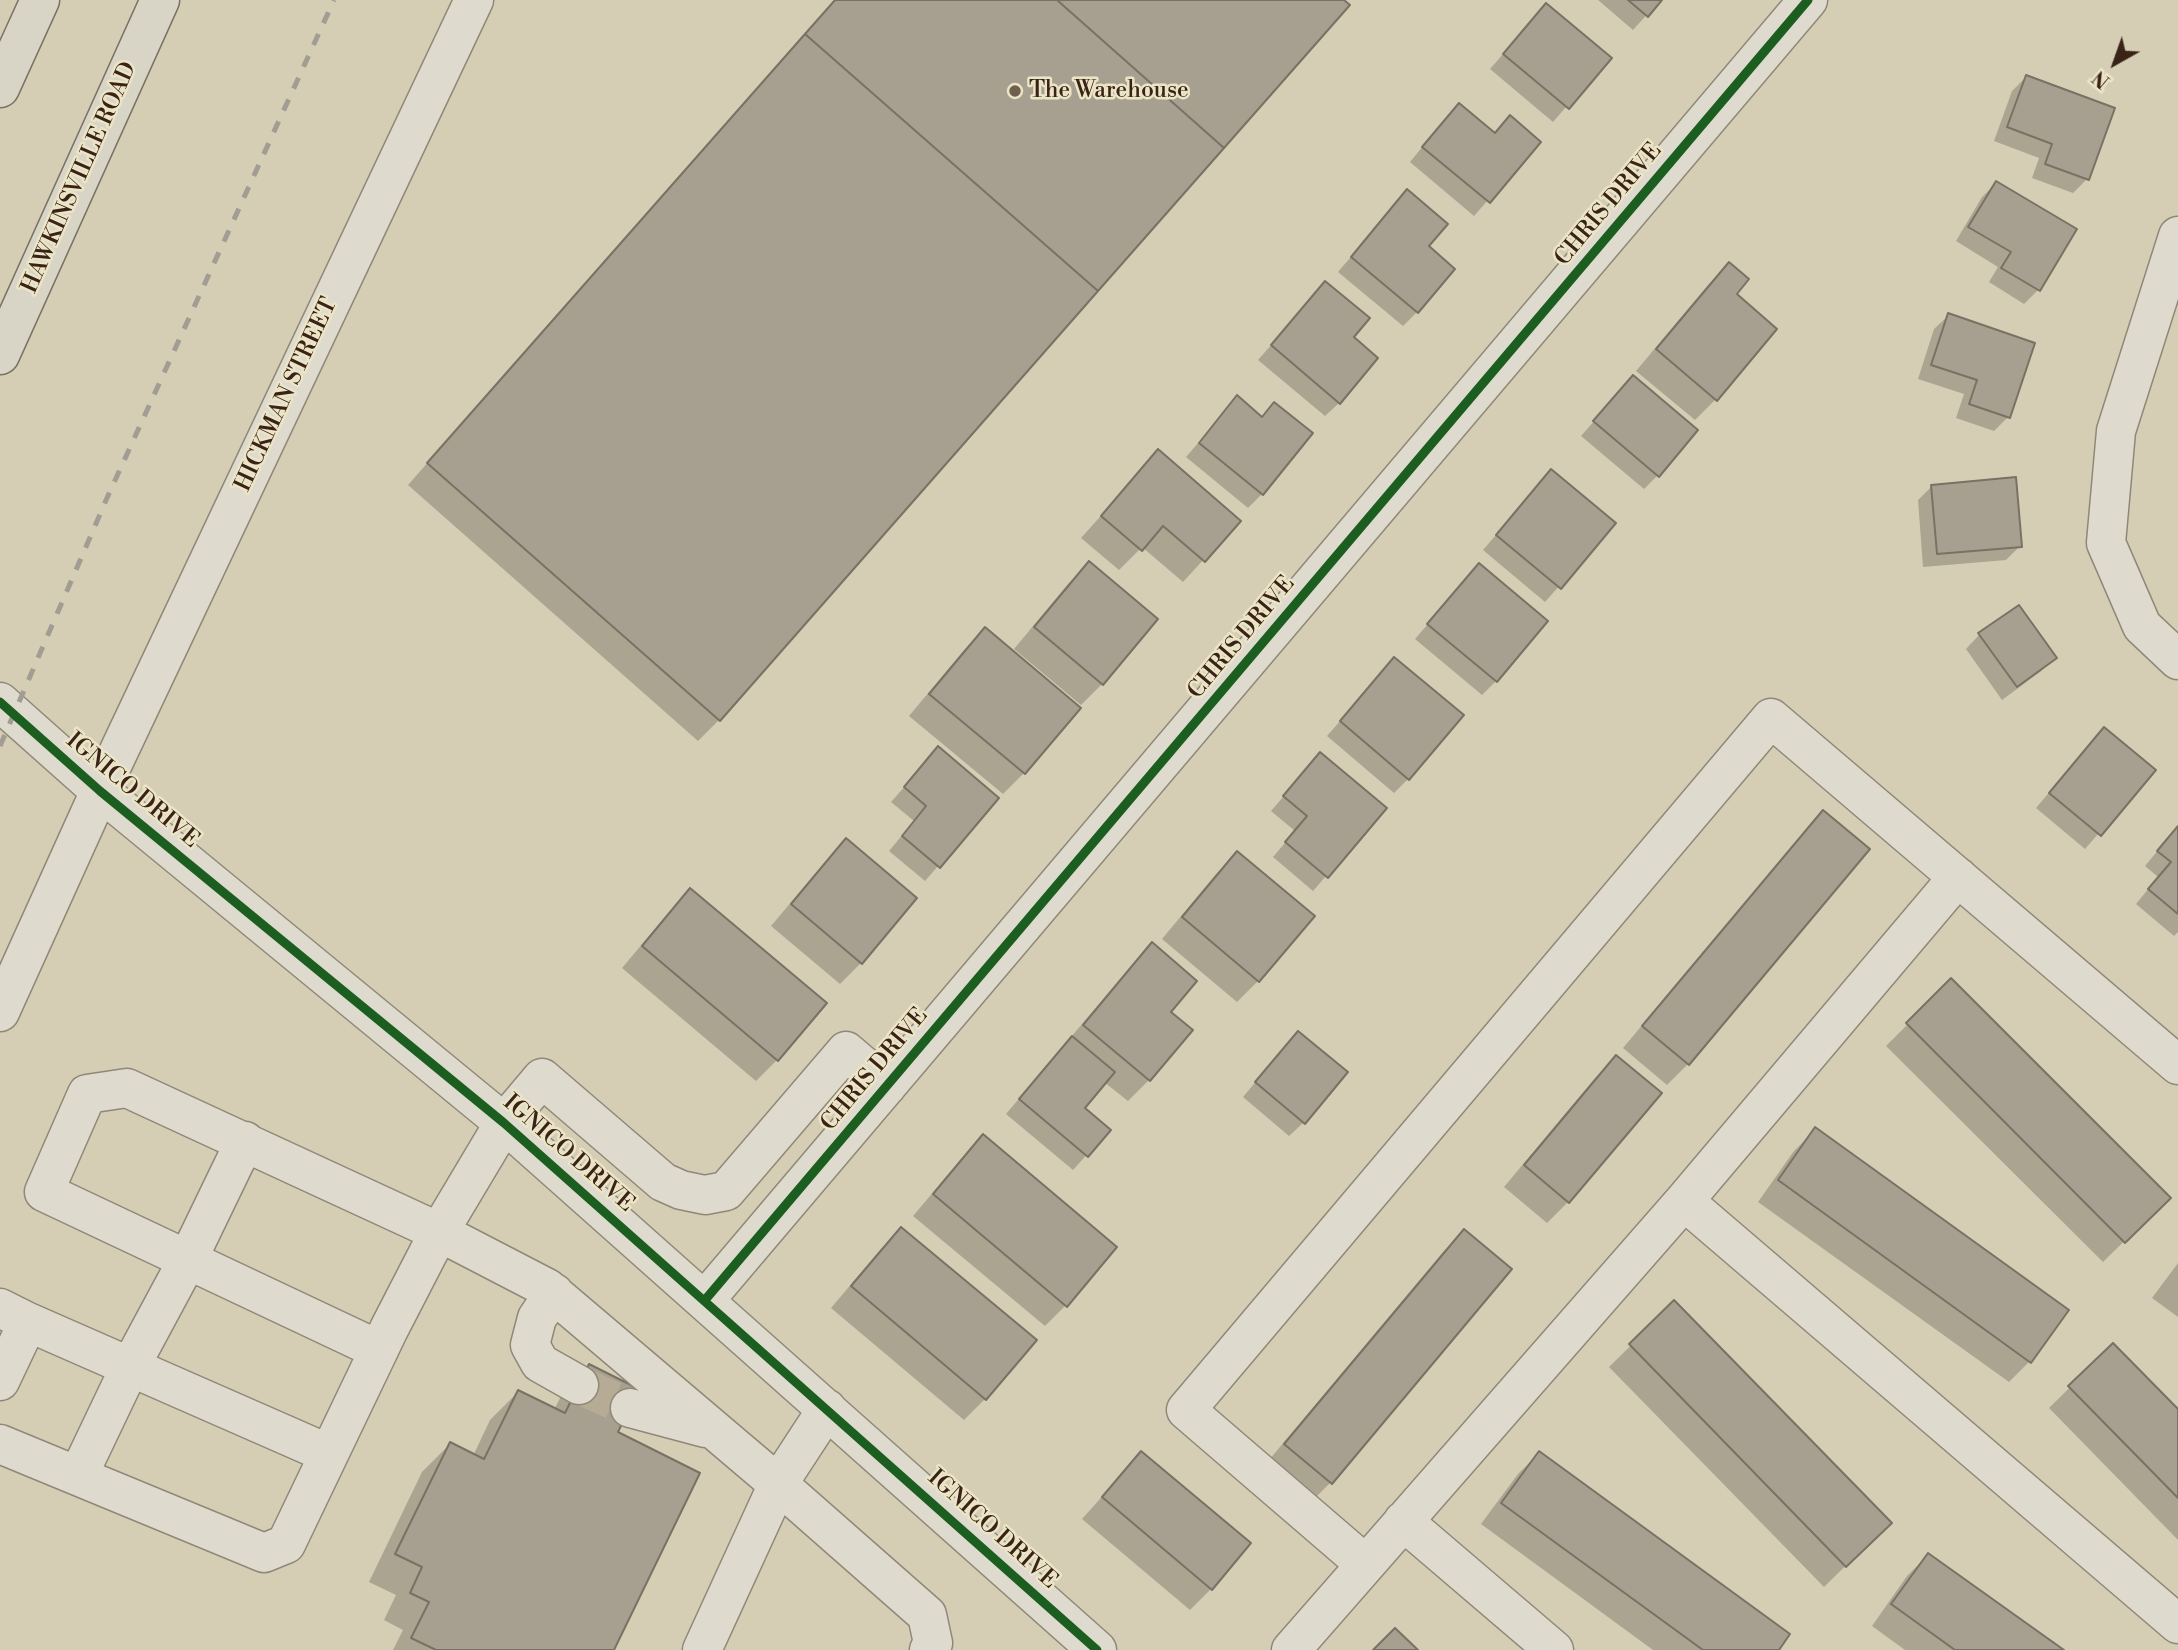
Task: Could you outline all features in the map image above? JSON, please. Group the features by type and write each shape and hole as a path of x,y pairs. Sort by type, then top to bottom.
{"main road":[{"path":"0,88 40,0"},
{"name":"HAWKINSVILLE ROAD","path":"0,355 160,0"}],"street":[{"name":"HICKMAN STREET","path":"0,1013 100,791 474,0"},
{"name":"CHRIS DRIVE","path":"705,1300 1808,0"},
{"path":"2178,236 2116,432 2106,543 2143,626 2178,660"},
{"name":"IGNICO DRIVE","path":"0,702 100,791 503,1123 1097,1650"},
{"path":"1365,1564 1186,1410 1771,718 2178,1065"},
{"path":"1291,1650 1684,1201 1958,877"},
{"path":"0,1444 264,1553 286,1544 439,1232 503,1123 542,1077 663,1182 681,1190 705,1195 726,1191 846,1051 887,1086"},
{"path":"379,1350 44,1192 87,1094 127,1088 439,1232 554,1293 927,1615 933,1643 929,1650"},
{"path":"78,1476 245,1141"},
{"path":"609,1216 648,1171"},
{"path":"726,1191 768,1227"},
{"path":"1684,1201 2178,1624"},
{"path":"554,1293 537,1318 530,1345 540,1363 579,1385"},
{"path":"0,1381 14,1315 329,1454"},
{"path":"630,1408 714,1430"},
{"path":"702,1650 778,1484 827,1409"},
{"path":"1403,1521 1554,1650"}],"building":[{"name":"The Warehouse","path":"835,0 1057,0 1224,148 1098,291 805,34"},
{"path":"1057,0 1344,0 1350,5 1224,148"},
{"path":"1628,0 1662,0 1648,17"},
{"path":"1546,3 1612,58 1569,109 1503,54"},
{"path":"805,34 1098,291 720,721 427,463"},
{"path":"2026,75 2115,108 2089,180 2045,164 2052,144 2007,127"},
{"path":"1459,103 1495,133 1510,115 1541,142 1490,203 1422,147"},
{"path":"1996,181 2077,229 2040,291 2001,268 2011,252 1968,227"},
{"path":"1407,189 1448,224 1429,246 1455,269 1418,313 1351,257"},
{"path":"1729,262 1749,279 1737,294 1777,329 1717,401 1656,349"},
{"path":"1325,281 1370,318 1354,337 1378,358 1340,404 1271,345"},
{"path":"1948,313 2035,343 2010,418 1969,404 1977,380 1931,365"},
{"path":"1633,375 1698,430 1659,477 1593,421"},
{"path":"1237,395 1262,417 1274,402 1313,433 1263,495 1199,443"},
{"path":"1158,449 1241,521 1205,562 1163,526 1142,551 1101,516"},
{"path":"1551,469 1616,523 1561,589 1496,535"},
{"path":"2016,477 2022,547 1937,554 1931,485"},
{"path":"1089,561 1158,619 1103,685 1034,627"},
{"path":"1479,563 1548,621 1497,682 1427,624"},
{"path":"2019,605 2057,658 2017,687 1978,633"},
{"path":"985,627 1081,708 1025,774 929,694"},
{"path":"1394,657 1464,715 1409,780 1340,721"},
{"path":"2104,727 2156,770 2101,836 2049,793"},
{"path":"938,746 999,798 940,868 902,836 926,806 904,787"},
{"path":"1320,752 1387,808 1328,878 1285,842 1307,816 1283,796"},
{"path":"1823,810 1870,849 1689,1065 1642,1026"},
{"path":"2178,826 2178,914 2148,889 2171,862 2157,851"},
{"path":"846,838 917,898 862,964 791,904"},
{"path":"1237,851 1315,916 1259,982 1182,917"},
{"path":"690,888 827,1003 778,1061 642,946"},
{"path":"1152,942 1197,981 1171,1012 1193,1030 1150,1081 1083,1025"},
{"path":"1951,978 2171,1198 2125,1243 1906,1023"},
{"path":"1298,1031 1348,1072 1305,1124 1255,1082"},
{"path":"1072,1036 1115,1072 1085,1108 1111,1130 1088,1157 1019,1099"},
{"path":"1616,1055 1662,1093 1569,1203 1524,1165"},
{"path":"1815,1127 2069,1310 2031,1363 1778,1180"},
{"path":"983,1134 1117,1247 1067,1307 933,1194"},
{"path":"901,1227 1037,1340 986,1400 851,1286"},
{"path":"1464,1229 1512,1269 1332,1484 1284,1444"},
{"path":"1674,1300 1892,1523 1846,1567 1629,1344"},
{"path":"2113,1343 2178,1409 2178,1498 2068,1386"},
{"path":"589,1364 639,1389 618,1432 700,1473 614,1650 436,1650 411,1638 429,1602 410,1593 422,1567 395,1554 450,1442 484,1459 518,1390 565,1413"},
{"path":"1141,1451 1251,1543 1212,1590 1102,1497"},
{"path":"1539,1451 1790,1634 1779,1650 1703,1650 1501,1503"},
{"path":"1928,1553 2064,1650 1955,1650 1891,1604"},
{"path":"1395,1628 1418,1650 1373,1650"}],"tunnel":[{"path":"579,1385 630,1408"}],"railway":[{"path":"0,746 107,498 334,0"}],"cycle path":[{"path":"705,1300 1808,0"},
{"path":"0,702 100,791 504,1123 1097,1650"}],"place":[{"name":"The Warehouse","path":"1015,91"}]}
